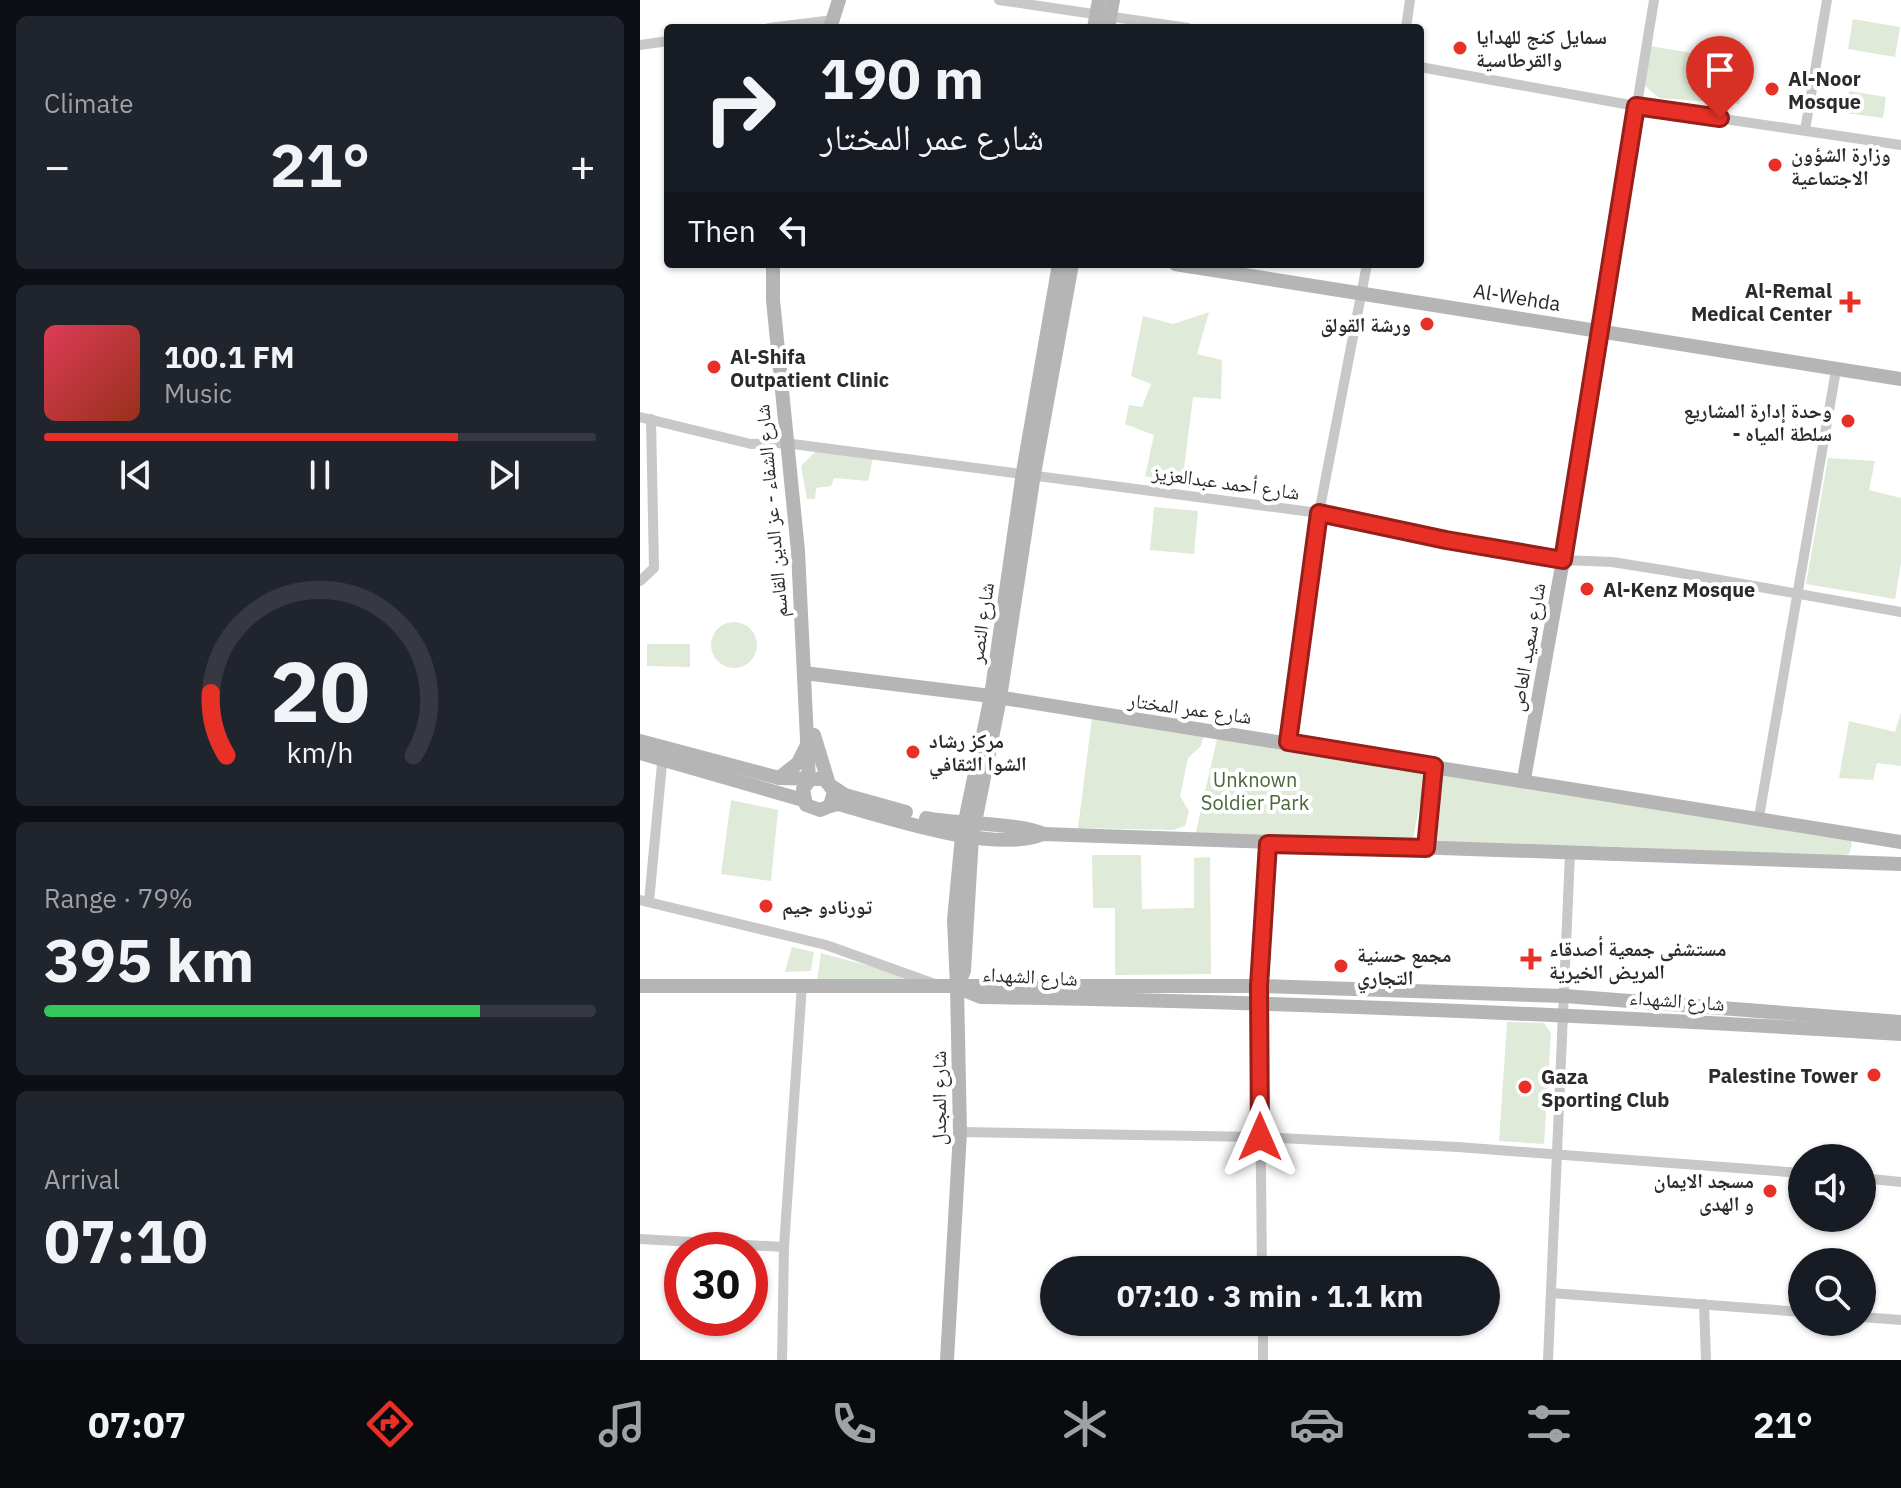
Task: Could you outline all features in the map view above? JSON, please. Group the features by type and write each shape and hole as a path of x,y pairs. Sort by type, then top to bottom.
{"main road":[{"path":"831,24 839,0"},
{"name":"شارع الشفاء - عز الدين القاسم","path":"773,268 785,443 798,551 808,724"},
{"name":"شارع النصر","path":"968,831 995,697 1058,268"},
{"name":"شارع النصر","path":"1028,473 1071,268"},
{"name":"Al-Wehda","path":"1200,268 1901,379"},
{"name":"شارع سعيد العاص","path":"1524,779 1563,560"},
{"name":"شارع عمر المختار","path":"804,673 995,697 1288,742 1901,842"},
{"path":"779,778 806,752 808,724"},
{"path":"803,800 803,789 809,781 808,724"},
{"path":"808,724 834,796 830,806"},
{"path":"640,741 663,753 803,800 815,810 838,804 968,831 1029,839 1043,834 1189,838 1268,844 1901,864"},
{"path":"640,753 663,753 779,778 809,781 819,778 868,801 968,831"},
{"path":"1426,848 1434,766"},
{"name":"شارع المجدل","path":"947,1360 960,1132 957,987 964,971 968,831"},
{"path":"1846,862 1858,850 1856,835"},
{"path":"640,986 937,985"},
{"name":"شارع الشهداء","path":"937,985 957,987 981,997 1259,994 1565,996 1901,1022"},
{"name":"شارع الشهداء","path":"1259,994 1901,1034"}],"street":[{"path":"999,0 1164,24"},
{"path":"1407,24 1410,0"},
{"name":"شارع سعيد العاص","path":"1563,560 1654,0"},
{"path":"1805,130 1827,0"},
{"path":"640,45 664,42"},
{"path":"1424,68 1636,106 1901,145"},
{"path":"1288,742 1319,513 1366,268"},
{"path":"1759,817 1836,370"},
{"path":"640,581 654,568 645,418"},
{"name":"شارع أحمد عبدالعزيز","path":"645,418 751,444 785,443 1319,513 1446,540 1563,560 1612,562 1901,612"},
{"path":"663,753 644,901 826,945 937,985"},
{"path":"1262,1256 1259,994 1268,844"},
{"path":"1548,1360 1570,853"},
{"path":"782,1360 784,1247 802,985"},
{"path":"960,1132 1101,1137 1260,1137 1555,1153 1788,1172"},
{"path":"1876,1179 1901,1182"},
{"path":"640,1239 784,1247"},
{"path":"1551,1293 1788,1311"},
{"path":"1704,1304 1706,1360"},
{"path":"1876,1318 1901,1320"},
{"path":"1263,1336 1263,1360"}],"green space":[{"path":"1853,19 1900,27 1895,57 1848,49"},
{"path":"1650,46 1746,62 1739,104 1659,98 1645,86"},
{"path":"1849,91 1886,97 1883,118 1845,113"},
{"path":"1209,312 1197,354 1222,360 1221,399 1193,397 1182,484 1145,476 1154,435 1125,424 1129,405 1142,407 1151,384 1131,376 1143,316 1173,324"},
{"path":"816,451 873,458 868,481 834,478 831,486 816,488 815,499 807,499 801,466"},
{"path":"1828,458 1875,461 1869,490 1901,498 1901,563 1895,599 1806,584"},
{"path":"1154,507 1198,511 1194,554 1150,550"},
{"path":"734,622 750,629 757,645 750,661 734,668 718,661 711,645 718,629"},
{"path":"647,644 690,644 690,667 647,666"},
{"path":"1901,712 1901,766 1877,763 1873,780 1839,778 1849,721 1895,732"},
{"path":"1092,717 1204,735 1201,746 1188,758 1180,796 1189,811 1185,826 1173,830 1078,828"},
{"name":"Unknown Soldier Park","path":"1217,739 1427,771 1413,838 1303,840 1195,836"},
{"path":"1438,771 1850,837 1852,844 1849,854 1837,857 1598,846 1431,843"},
{"path":"731,800 778,810 771,881 721,874"},
{"path":"1092,855 1141,855 1142,909 1194,908 1194,858 1210,857 1211,974 1115,975 1115,908 1093,908"},
{"path":"792,947 814,952 811,971 785,972"},
{"path":"821,953 910,977 912,980 817,981"},
{"name":"Gaza Sporting Club","path":"1507,1022 1544,1023 1551,1033 1544,1144 1499,1141"}],"place":[{"name":"سمايل كنج للهدايا والقرطاسية","path":"1460,48"},
{"name":"Al-Noor Mosque","path":"1772,89"},
{"name":"وزارة الشؤون الاجتماعية","path":"1775,165"},
{"name":"Al-Remal Medical Center","path":"1850,302"},
{"name":"ورشة القولق","path":"1427,324"},
{"name":"Al-Shifa Outpatient Clinic","path":"714,367"},
{"name":"وحدة إدارة المشاريع - سلطة المياه","path":"1848,421"},
{"name":"Al-Kenz Mosque","path":"1587,589"},
{"name":"مركز رشاد الشوا الثقافي","path":"913,752"},
{"name":"تورنادو جيم","path":"766,906"},
{"name":"مستشفى جمعية أصدقاء المريض الخيرية","path":"1531,959"},
{"name":"مجمع حسنية التجاري","path":"1341,966"},
{"name":"Palestine Tower","path":"1874,1075"},
{"name":"Gaza Sporting Club","path":"1525,1087"},
{"name":"مسجد الايمان و الهدى","path":"1770,1191"}],"route":[{"path":"1260,1137 1259,986 1268,844 1426,848 1434,766 1288,742 1319,513 1446,540 1563,560 1636,106 1720,118"}]}
